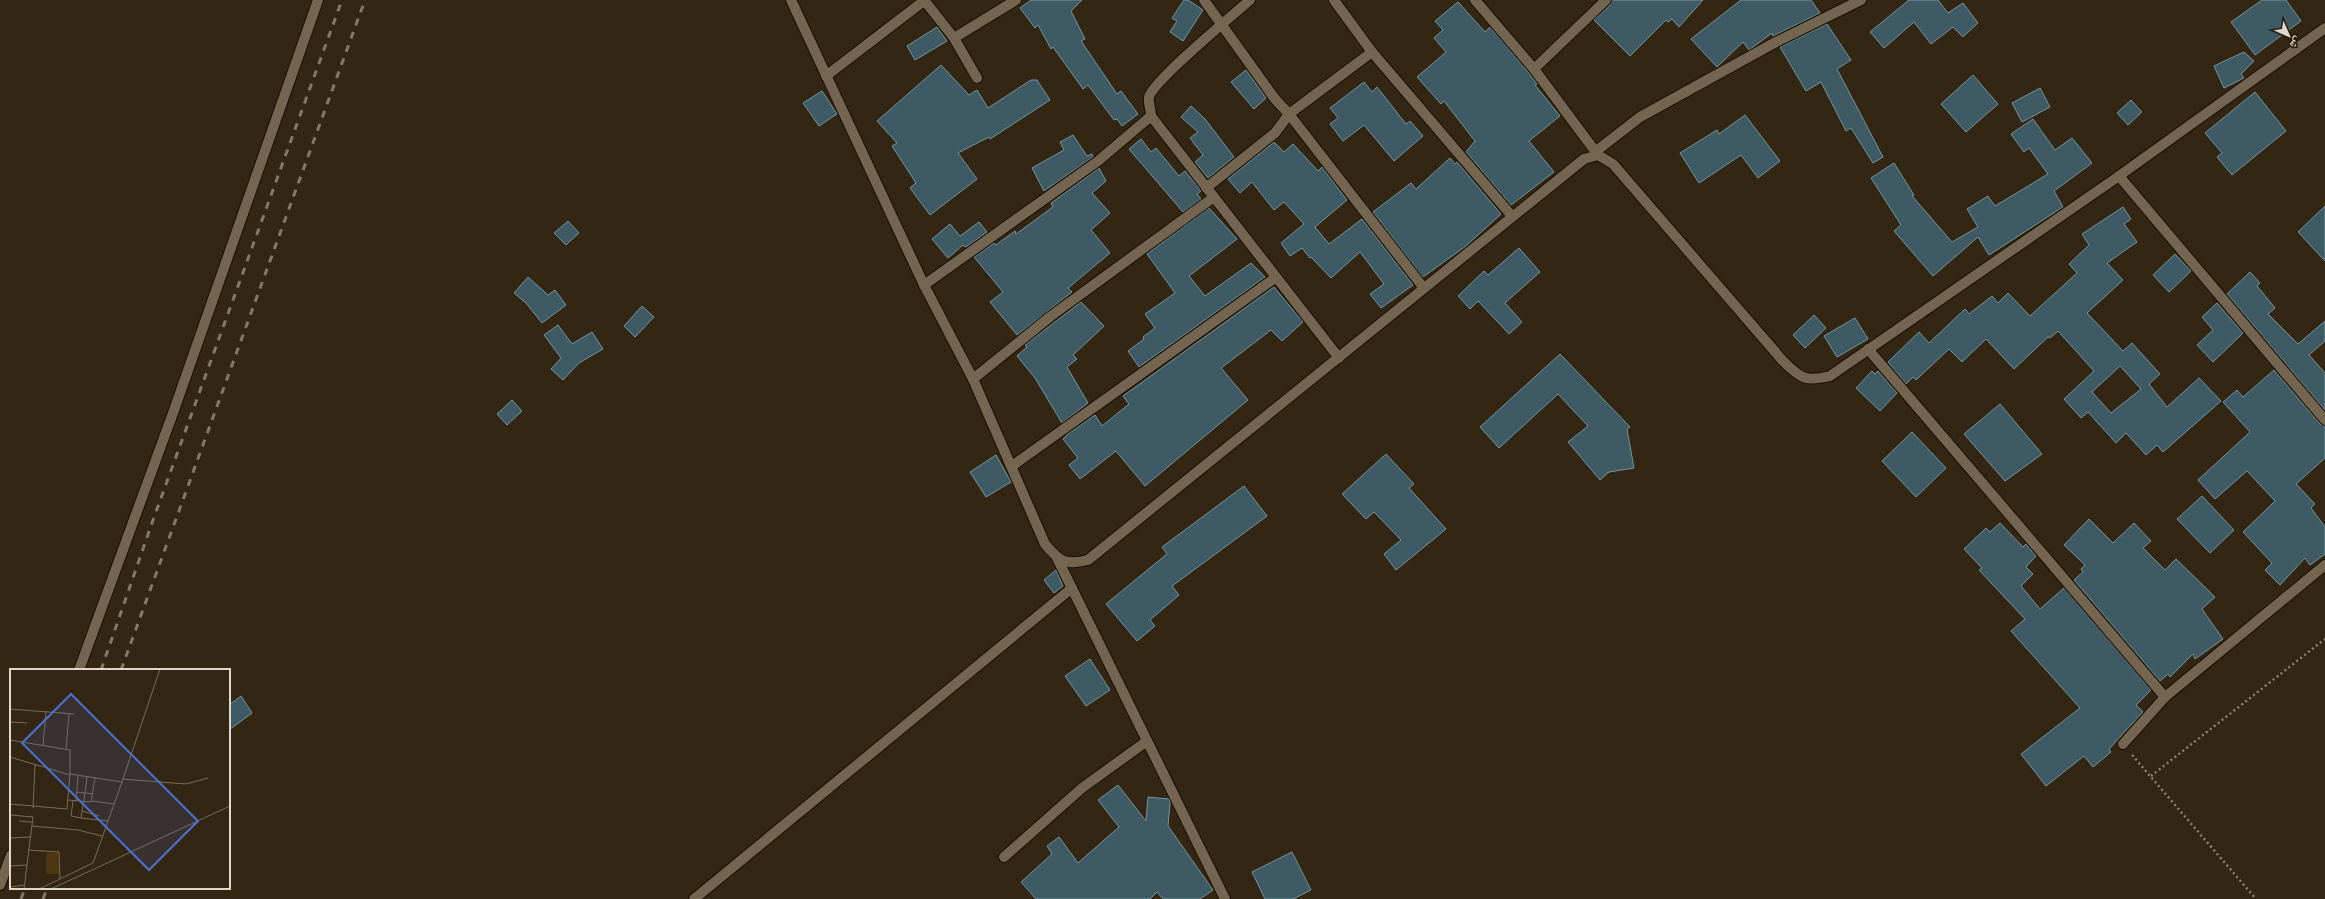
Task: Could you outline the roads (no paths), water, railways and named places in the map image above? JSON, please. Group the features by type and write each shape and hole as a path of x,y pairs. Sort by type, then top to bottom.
{"street":[{"path":"79,669 173,413 318,0"},
{"path":"791,0 924,285 973,379 1045,544 1057,558 1223,898"},
{"path":"826,76 924,0 954,38 977,78"},
{"path":"954,38 1016,0"},
{"path":"1204,0 1275,99 1289,114 1424,287"},
{"path":"1250,0 1221,24 1158,84 1149,97 1151,116 1275,278 1339,358"},
{"path":"1334,0 1372,52 1512,216"},
{"path":"1475,0 1534,69 1596,153 1613,164 1794,372 1812,380 1830,376 2119,176 2325,28"},
{"path":"1534,69 1606,0"},
{"path":"1057,558 1072,564 1088,560 1339,358 1512,216 1584,159 1596,153 1640,117 1776,42 1861,0"},
{"path":"1206,188 1275,133 1289,114 1372,52"},
{"path":"924,285 1098,161 1151,116"},
{"path":"2119,176 2325,420"},
{"path":"973,379 1051,316 1214,197"},
{"path":"1012,466 1275,278"},
{"path":"1868,349 2164,697"},
{"path":"2123,744 2164,697 2325,565"},
{"path":"694,899 1072,588"},
{"path":"1004,857 1082,788 1147,741"},
{"path":"0,885 10,858"}],"railway":[{"path":"101,669 153,520 342,0"},
{"path":"121,669 365,0"},
{"path":"21,899 25,889"},
{"path":"43,899 47,889"}]}
